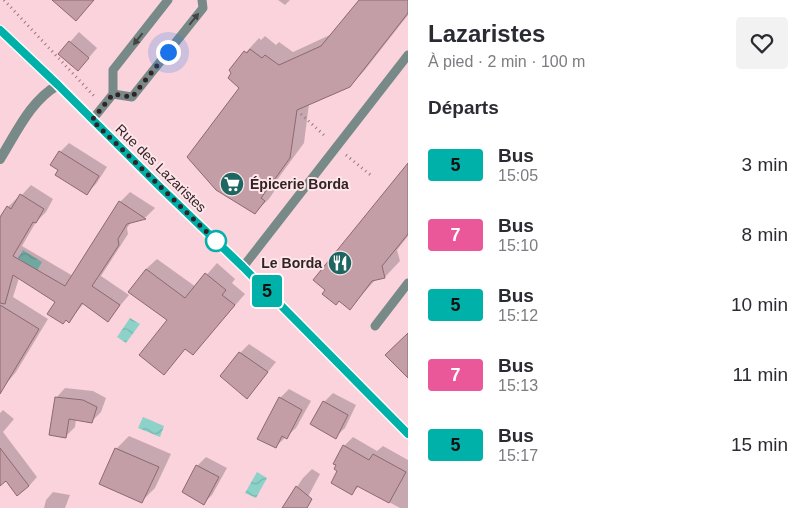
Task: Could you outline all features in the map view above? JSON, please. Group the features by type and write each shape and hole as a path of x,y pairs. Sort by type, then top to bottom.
{"street":[{"name":"Rue des Lazaristes","path":"0,30 243,267 408,434"},
{"path":"0,160 34,104 46,91 58,85"}],"lane":[{"path":"92,120 113,94 113,70 168,0"},
{"path":"113,94 132,97 203,8 202,0"},
{"path":"243,267 408,55"},
{"path":"375,326 408,283"}],"path":[{"path":"4,0 103,106"}],"water":[{"path":"23,250 42,262 37,271 18,258"},
{"path":"130,318 140,324 126,343 117,337"},
{"path":"143,417 164,426 160,437 138,428"},
{"path":"257,472 267,478 256,498 245,493"}],"building":[{"path":"52,0 94,0 76,21"},
{"path":"359,0 408,0 408,13 350,87 297,110 290,158 261,198 265,201 255,214 216,190 187,157 239,88 228,78 231,73 229,70 244,51 247,53 250,49 262,58 265,55 279,65 321,46"},
{"path":"69,41 89,58 78,71 58,54"},
{"path":"59,151 99,176 87,195 55,175 58,170 50,165"},
{"path":"408,163 408,234 382,266 385,278 372,281 350,310 339,301 336,305 322,294 325,290 313,280"},
{"path":"20,194 44,209 36,223 33,222 13,256 65,286 119,201 146,219 127,224 118,239 119,245 92,286 120,305 108,322 82,303 69,323 66,320 63,324 47,314 55,302 13,275 5,304 0,303 0,217 7,206 11,209"},
{"path":"146,269 185,298 205,273 226,290 222,295 235,305 193,355 185,349 164,375 139,355 167,320 128,292"},
{"path":"0,305 39,329 0,394"},
{"path":"408,333 408,378 385,355"},
{"path":"239,352 268,372 247,399 220,376"},
{"path":"55,397 83,400 97,407 92,423 69,419 66,438 49,435"},
{"path":"279,397 302,410 287,439 282,436 276,448 257,439"},
{"path":"323,401 348,415 336,439 310,424"},
{"path":"343,445 369,460 373,454 406,472 389,503 357,486 352,495 331,483 337,471 334,469 336,465 333,464"},
{"path":"0,448 29,486 17,496 6,481 0,486"},
{"path":"115,448 159,467 142,503 99,484"},
{"path":"196,465 219,477 204,505 182,492"},
{"path":"296,486 312,499 307,508 282,508"}],"bus line":[{"name":"5","path":"0,30 243,267 408,434"}],"place":[{"name":"Épicerie Borda","path":"232,184"},
{"name":"Le Borda","path":"340,263"}],"route":[{"path":"168,52 132,97 113,94 92,120 216,241"}]}
